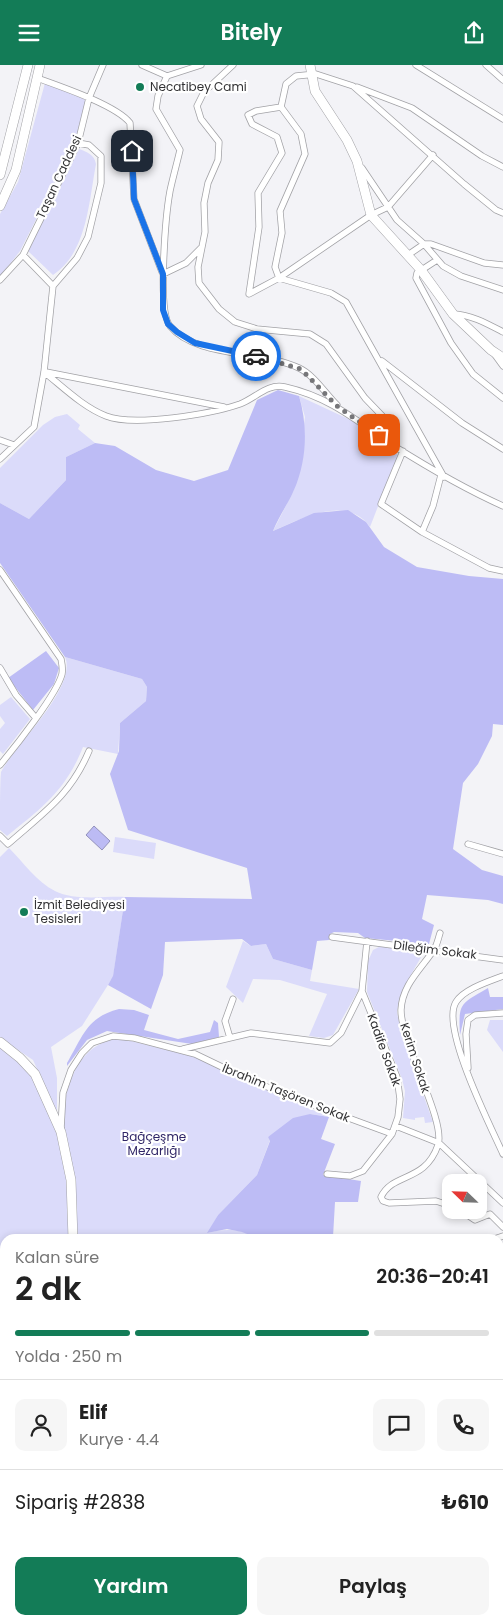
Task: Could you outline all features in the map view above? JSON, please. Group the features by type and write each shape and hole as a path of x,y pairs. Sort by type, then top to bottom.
{"main road":[{"path":"0,175 27,65"},
{"path":"0,206 16,170 40,65"},
{"path":"310,70 314,91 347,140 357,161 371,215 421,270 453,314 491,349 503,357"},
{"path":"0,1042 20,1058 35,1074 61,1131 71,1180 73,1234"}],"street":[{"name":"Taşan Caddesi","path":"0,280 23,255 78,143 89,98 103,65"},
{"path":"142,65 167,75 201,65"},
{"path":"233,65 204,92 197,106 200,119 216,138 220,147 218,160 205,196 203,245 198,267 198,280 219,309 227,317 244,326 310,334 326,344 365,398 390,424 393,445"},
{"path":"416,65 503,119"},
{"path":"486,65 503,80"},
{"path":"279,278 275,267 282,233 280,211 304,160 305,147 301,134 282,107 286,84 296,76 310,70 412,108 482,156 503,167"},
{"path":"167,75 158,96 156,109 180,150 170,191 163,274 165,316 168,324 177,332 205,346 279,361 301,369 338,407 393,445 443,476 503,506"},
{"path":"36,78 89,98 119,113 130,123 134,199 163,274"},
{"path":"353,86 464,184 503,213"},
{"path":"282,107 256,111 248,115 252,124 277,137 282,153 258,193 259,227 249,294 279,278 371,215 388,207 433,155"},
{"path":"0,459 34,427 44,372 53,286 69,269 83,249 92,224 101,183 102,164 99,152 89,145 78,143"},
{"path":"357,161 397,220 424,244 437,260 461,276 503,290"},
{"path":"408,255 424,244 438,245 484,263 503,265"},
{"path":"163,274 186,263 203,245"},
{"path":"23,255 53,286"},
{"path":"437,260 421,270 416,275 416,278 451,343 477,380 503,398"},
{"path":"279,278 342,299 352,312 380,360 443,476 422,532"},
{"path":"453,314 466,315 481,320 503,332"},
{"path":"491,349 503,366"},
{"path":"380,360 462,423 503,449"},
{"path":"44,372 90,406 111,417 124,419 173,417 227,407 248,400 266,389 281,386 338,407"},
{"path":"44,372 227,407"},
{"path":"0,440 14,445"},
{"path":"403,451 381,505 422,532 489,568 503,571"},
{"path":"0,570 61,659 63,666 59,681 35,717 1,760"},
{"path":"0,668 16,695 35,717"},
{"path":"0,836 8,844 60,799 79,774 89,751"},
{"path":"468,844 503,854"},
{"name":"Kerim Sokak","path":"439,1143 434,1118 406,1032 401,1009 412,977 434,950 440,933"},
{"name":"Dileğim Sokak","path":"332,937 503,960"},
{"name":"Kadife Sokak","path":"327,1174 350,1176 363,1171 392,1134 396,1126 400,1099 397,1077 362,991 368,941"},
{"path":"503,976 466,993 454,1006 452,1020 469,1080 503,1154"},
{"path":"61,1131 62,1105 66,1082 78,1059 92,1043 107,1037 119,1036 181,1049 258,1033 330,1043 341,1033 362,991"},
{"path":"230,1038 225,1021 233,999"},
{"path":"469,1080 466,1034 468,1019 475,1015 503,1013"},
{"name":"İbrahim Taşören Sokak","path":"181,1049 305,1102 392,1134"},
{"path":"396,1126 439,1143 503,1203"},
{"path":"439,1143 427,1166 387,1189 381,1197 383,1201 389,1203 436,1201 442,1203"},
{"path":"488,1215 490,1214 503,1227"}],"green space":[{"path":"45,83 84,99 86,103 74,145 20,251 0,277 0,214 18,182"},
{"path":"79,149 92,156 96,164 85,225 73,254 53,275 28,251"},
{"path":"299,396 357,423 398,455 370,527 360,517 349,512 337,511 323,512 310,516 273,531 294,490 305,417"},
{"path":"67,414 80,425 78,429 95,443 66,457 66,480 29,519 0,503 0,468 43,425 55,417"},
{"path":"65,657 142,679 147,687 146,701 120,723 118,754 83,747 61,787 42,807 7,836 0,830 1,772 54,699 67,669"},
{"path":"11,697 30,719 3,754 0,751 0,729 5,723 0,716 0,705"},
{"path":"115,837 156,843 154,859 113,852"},
{"path":"9,848 36,877 55,891 80,897 125,897 113,977 82,1026 51,1047 57,1078 57,1112 33,1060 0,1038 0,857"},
{"path":"243,941 251,946 266,944 273,959 312,970 310,981 359,989 333,1035 324,1038 309,1036 327,994 280,980 253,979 243,1003 226,987"},
{"path":"381,946 424,952 405,985 397,1012 401,1032 433,1122 425,1123 424,1117 415,1118 415,1120 403,1118 405,1091 402,1079 367,992 368,961 373,950"},
{"path":"490,1020 503,1020 503,1052 487,1030"},
{"name":"Bağçeşme Mezarlığı","path":"115,1039 123,1039 199,1058 223,1071 329,1117 310,1114 268,1137 270,1140 257,1175 218,1215 208,1233 234,1230 250,1234 0,1234 0,1047 31,1075 61,1131 65,1102 73,1074 89,1052 101,1044"}],"shaded area":[{"path":"278,390 299,396 304,419 305,443 302,467 298,479 292,495 273,531 314,513 348,510 366,522 384,547 417,567 469,576 503,579 503,725 493,724 492,736 478,764 463,783 453,849 482,870 503,876 503,904 488,900 427,895 422,919 434,925 429,944 365,938 358,933 334,932 330,934 329,940 317,941 312,970 273,959 266,944 251,946 242,939 165,942 163,975 151,1009 108,985 113,976 125,897 252,899 247,868 128,830 110,774 119,751 120,723 146,701 147,687 142,679 65,657 0,563 0,503 29,519 66,480 66,457 95,443 115,446 156,470 194,481 228,470 257,400"},
{"path":"46,651 59,668 54,684 33,710 8,678"},
{"path":"94,826 110,841 102,850 86,835"},
{"path":"488,988 490,997 503,997 503,1009 465,1014 460,1035 460,1016 463,1005 472,997"},
{"path":"119,1009 134,1010 149,1015 144,1030 178,1039 210,1032 214,1020 218,1023 219,1037 192,1044 107,1031 87,1040 67,1066 82,1036 93,1022"},
{"path":"310,1114 329,1117 321,1139 335,1144 323,1175 361,1181 358,1202 335,1202 333,1234 247,1234 227,1229 207,1233 218,1215 257,1175 270,1141 268,1137 293,1118"}],"way so far":[{"path":"256,356 294,365 301,369 313,378 338,407 379,435"}],"place":[{"name":"Necatibey Cami","path":"140,87"},
{"name":"İzmit Belediyesi Tesisleri","path":"24,912"}],"route":[{"path":"132,151 134,199 163,274 163,310 168,324 195,343 256,356"}]}
